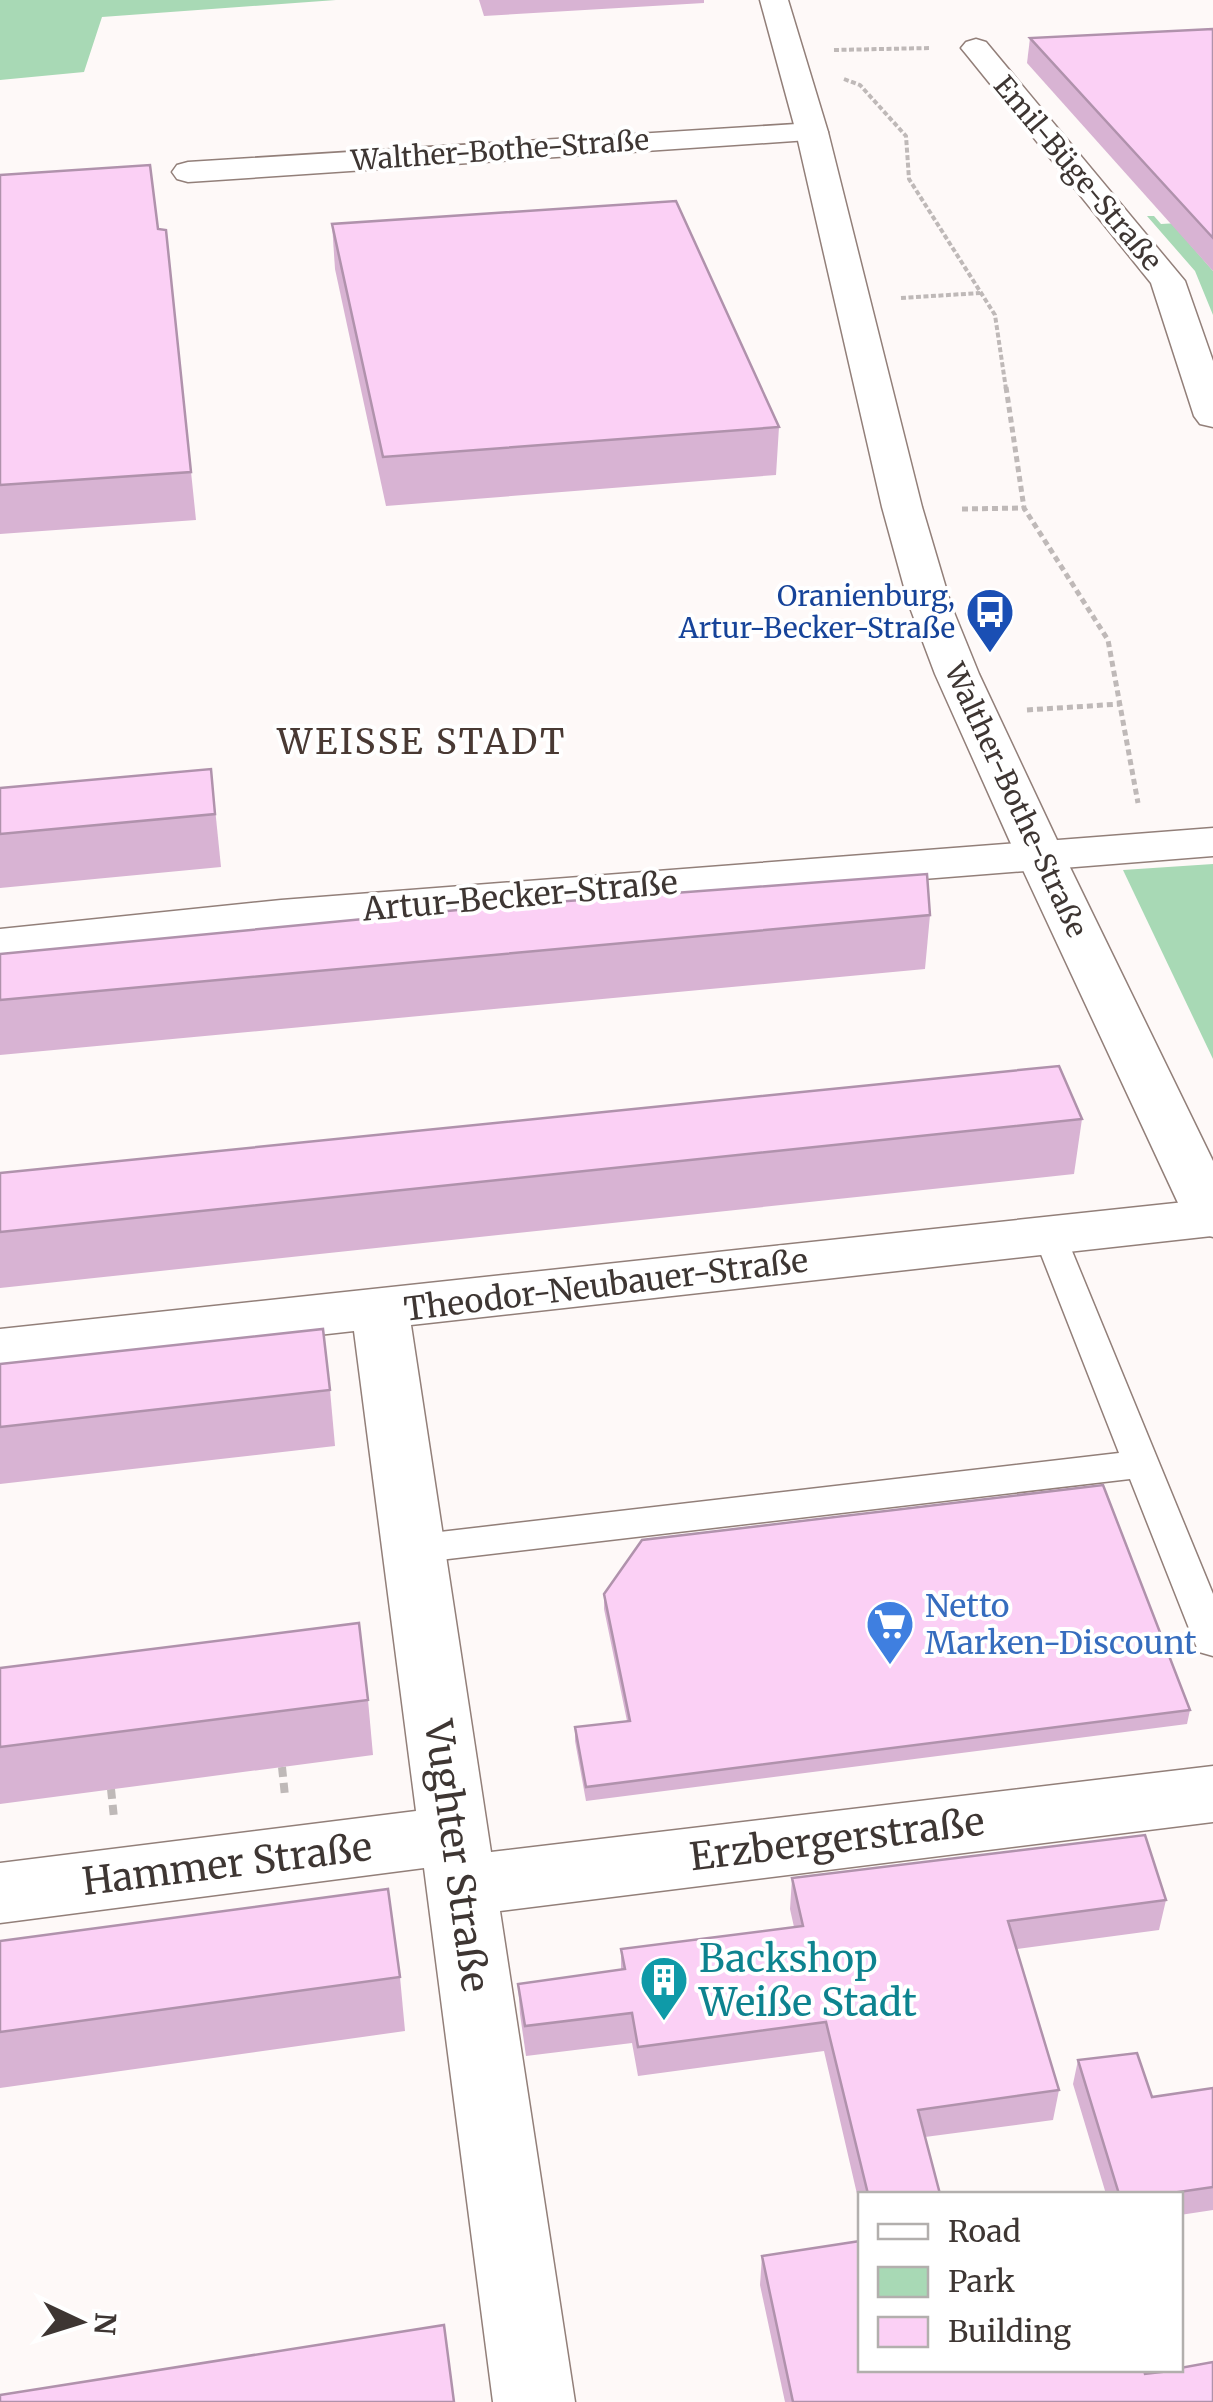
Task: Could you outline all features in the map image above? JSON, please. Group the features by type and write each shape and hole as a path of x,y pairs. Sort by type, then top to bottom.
{"street":[{"name":"Walther-Bothe-Straße","path":"774,0 812,132 902,507 930,604 957,674 1040,855 1213,1217"},
{"name":"Emil-Büge-Straße","path":"976,48 1168,281 1213,416"},
{"name":"Walther-Bothe-Straße","path":"188,172 812,132"},
{"path":"1040,855 1213,842"},
{"name":"Artur-Becker-Straße","path":"0,944 280,915 1040,855"},
{"name":"Theodor-Neubauer-Straße","path":"0,1350 1213,1217"},
{"name":"Vughter Straße","path":"380,1311 534,2402"},
{"name":"Erzbergerstraße","path":"457,1860 1213,1794"},
{"name":"Hammer Straße","path":"0,1894 457,1860"}],"lane":[{"path":"1050,1234 1213,1641"},
{"path":"414,1548 1142,1464"}],"path":[{"path":"788,51 976,48"},
{"path":"834,76 860,85 906,136 909,179 994,315 1024,508 1108,640 1138,804"},
{"path":"899,298 980,293"},
{"path":"962,509 1024,508"},
{"path":"1036,709 1120,704"}],"green space":[{"path":"0,0 336,0 102,17 84,72 0,80"},
{"path":"1147,216 1154,216 1161,224 1213,221 1181,234 1213,271 1213,315 1195,271"},
{"path":"1213,864 1213,1059 1123,870"}],"building":[{"path":"1213,29 1213,238 1030,38"},
{"path":"150,165 158,229 166,230 191,472 0,485 0,175"},
{"path":"676,201 779,427 383,457 332,224"},
{"path":"211,769 215,814 0,834 0,788"},
{"path":"927,874 930,915 0,1000 0,954 489,907"},
{"path":"1059,1066 1082,1119 0,1232 0,1173"},
{"path":"323,1329 330,1390 0,1427 0,1364"},
{"name":"Netto Marken-Discount","path":"1103,1485 1190,1710 586,1787 575,1727 630,1721 604,1594 642,1540"},
{"path":"359,1623 368,1700 0,1747 0,1668"},
{"path":"1145,1835 1166,1900 1008,1921 1059,2090 918,2110 939,2192 868,2192 826,2022 638,2047 632,2013 525,2026 518,1984 625,1969 621,1949 803,1926 792,1878"},
{"path":"388,1889 400,1977 0,2032 0,1941"},
{"path":"1137,2053 1152,2097 1213,2088 1213,2187 1179,2192 1118,2192 1078,2060"},
{"path":"858,2241 858,2372 1145,2374 1183,2372 1183,2367 1213,2362 1213,2402 793,2402 762,2256"},
{"path":"444,2325 454,2402 0,2402 0,2395"}],"place":[{"name":"Oranienburg, Artur-Becker-Straße","path":"990,654"},
{"name":"Netto Marken-Discount","path":"890,1666"},
{"name":"Backshop Weiße Stadt","path":"664,2022"}],"district":[{"name":"WEISSE STADT","path":"422,742"}]}
